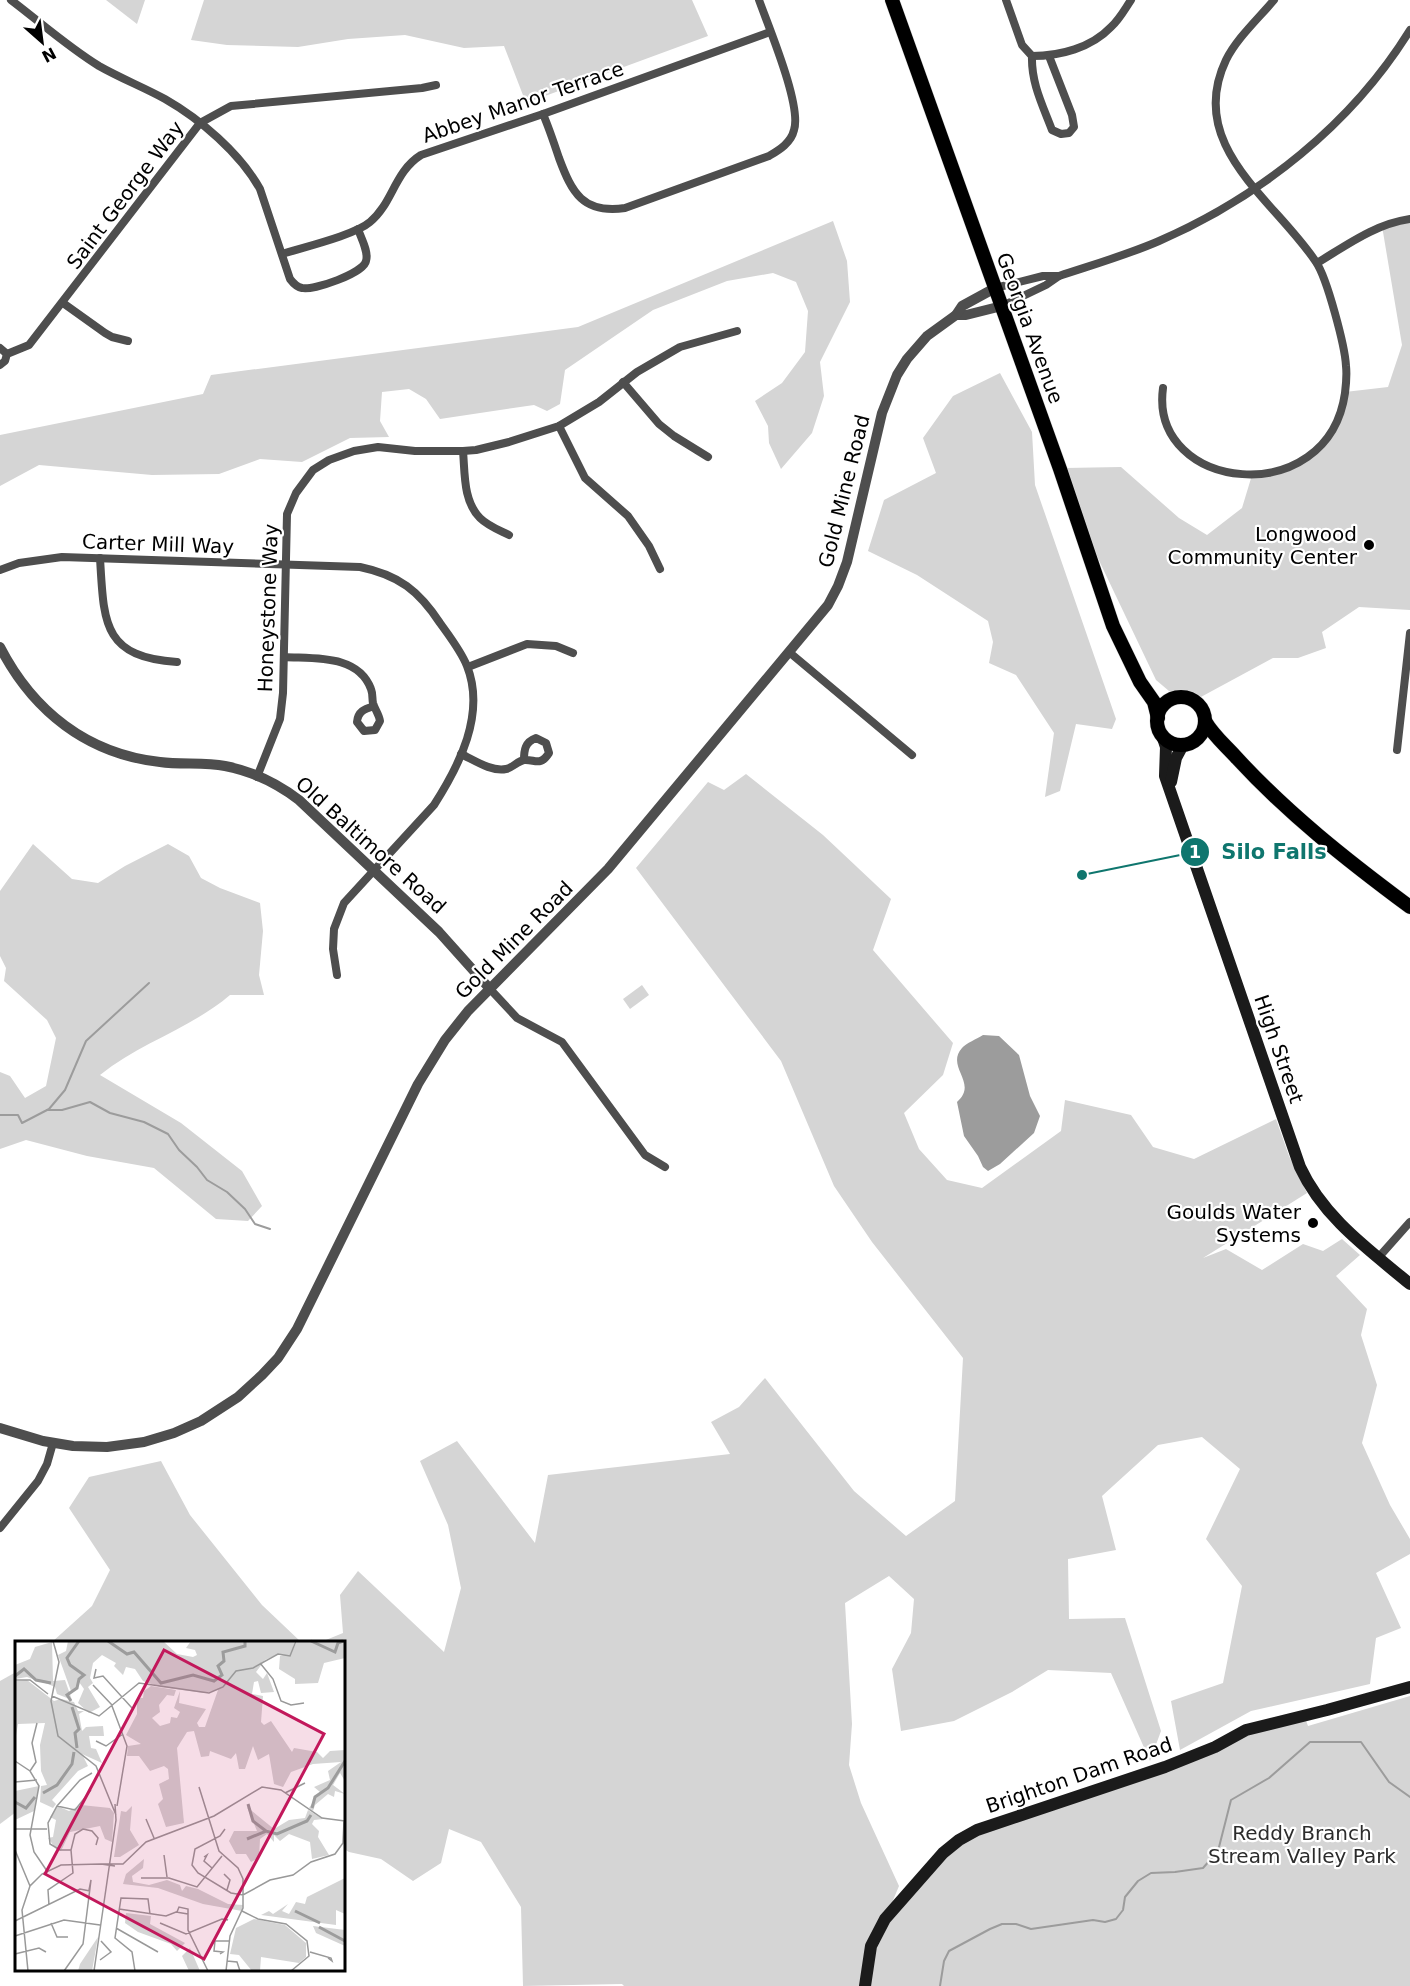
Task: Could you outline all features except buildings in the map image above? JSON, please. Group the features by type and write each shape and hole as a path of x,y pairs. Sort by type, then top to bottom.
{"main road":[{"name":"Georgia Avenue","path":"892,0 1002,306 1113,626 1133,668 1154,702 1158,718"},
{"name":"Georgia Avenue","path":"1133,668 1170,701"},
{"path":"1205,721 1202,734 1197,740 1183,745 1171,743 1162,735 1158,718 1164,705 1170,701 1183,698 1196,703 1201,708 1211,732 1243,767 1297,818 1410,907"},
{"name":"High Street","path":"1162,735 1166,747 1165,776 1300,1167 1323,1206 1340,1224 1410,1284"},
{"path":"1197,740 1213,746 1232,762 1243,767"},
{"name":"High Street","path":"1170,789 1175,760 1183,745"},
{"name":"Brighton Dam Road","path":"865,1986 871,1946 885,1919 943,1853 959,1840 977,1830 1196,1756 1246,1730 1410,1687"}],"street":[{"path":"12,0 67,45 100,67 165,99 200,123 222,142 255,180 264,197 290,279 302,289 343,278 362,269 367,261 358,229"},
{"path":"543,114 568,183 581,199 598,208 610,210 625,208 768,156 784,147 794,133 797,118 759,0"},
{"path":"1006,0 1022,45 1032,57 1031,71 1035,87 1052,130 1061,134 1069,133 1074,127 1072,115 1049,56"},
{"path":"1032,57 1064,53 1091,42 1111,27 1131,0"},
{"path":"1163,388 1163,409 1168,427 1177,442 1198,461 1222,471 1242,475 1264,475 1289,467 1311,454 1328,438 1341,413 1346,375 1344,353 1326,283 1317,262 1234,163 1225,147 1216,112 1217,92 1225,61 1234,46 1274,0"},
{"name":"Abbey Manor Terrace","path":"282,254 358,229 371,221 381,209 402,171 411,161 421,155 543,114 770,32"},
{"name":"Gold Mine Road","path":"956,315 966,315 1002,306 1046,285 1059,276 1157,242 1207,218 1256,189 1334,124 1375,79 1409,33"},
{"name":"Saint George Way","path":"0,365 4,351 29,345 200,123 231,106 436,85"},
{"path":"1317,262 1374,229 1393,221 1410,219"},
{"name":"Gold Mine Road","path":"0,1428 53,1443 73,1446 107,1447 135,1443 165,1436 201,1421 226,1406 270,1368 297,1329 427,1068 456,1026 601,876 828,604 843,575 878,430 892,385 907,359 922,340 956,315 962,306 995,288 1043,276 1059,276"},
{"path":"63,303 112,338 128,341"},
{"name":"Honeystone Way","path":"257,777 279,719 284,657 287,514 296,493 313,470 329,460 354,451 378,447 415,451 476,450 559,426 599,402 658,358 680,347 737,331"},
{"path":"623,382 659,424 708,458"},
{"path":"559,426 585,478 628,516 649,546 660,569"},
{"path":"463,451 467,494 471,506 480,518 509,535"},
{"name":"Carter Mill Way","path":"0,570 19,562 62,557 360,567 380,571 398,580 415,591 428,604 468,667 473,688 474,710 471,729 445,788 434,805 344,903 334,929 333,949 337,975"},
{"path":"100,558 104,611 110,628 118,640 129,651 140,657 155,661 177,662"},
{"path":"1397,750 1410,633"},
{"path":"468,667 527,644 556,646 573,653"},
{"name":"Old Baltimore Road","path":"0,646 27,691 49,713 76,733 103,748 135,758 161,762 225,766 272,782 299,800 439,932 490,989"},
{"path":"789,652 912,755"},
{"path":"284,657 332,659 351,666 364,677 372,690 374,706"},
{"path":"461,754 490,768 506,769 524,760"},
{"path":"490,989 517,1017 562,1042 645,1155 665,1167"},
{"path":"1378,1257 1410,1222"},
{"path":"0,1528 38,1481 47,1464 53,1443"}],"green space":[{"path":"106,0 145,0 137,24"},
{"path":"204,0 692,0 708,36 526,103 504,46 464,48 405,35 348,39 298,47 227,45 191,40"},
{"path":"1410,219 1410,610 1359,607 1322,632 1326,648 1298,658 1273,658 1199,698 1169,691 1156,680 1094,550 1065,468 1121,467 1179,518 1207,535 1242,508 1252,475 1289,467 1328,438 1345,392 1388,387 1402,345 1382,226"},
{"path":"833,221 847,261 850,302 820,362 824,396 812,433 781,469 769,443 768,426 755,401 782,383 805,352 808,311 796,282 773,273 727,281 653,310 565,370 560,404 547,411 534,405 440,419 426,399 409,389 382,392 380,421 389,437 350,438 302,462 260,459 219,474 152,475 39,465 0,486 0,435 203,394 211,375 578,327"},
{"path":"1000,373 1032,432 1035,485 1116,719 1112,729 1076,724 1060,791 1045,797 1054,733 1016,675 989,663 993,642 988,621 917,575 868,551 884,500 936,473 923,438 953,396"},
{"name":"Reddy Branch Stream Valley Park","path":"746,774 823,835 891,899 873,950 953,1043 943,1075 904,1113 919,1149 947,1180 982,1188 1061,1131 1065,1100 1131,1115 1153,1147 1194,1159 1276,1119 1289,1156 1307,1193 1203,1258 1226,1249 1262,1270 1303,1244 1323,1251 1342,1239 1360,1255 1336,1276 1367,1309 1361,1335 1377,1385 1362,1443 1390,1505 1410,1539 1410,1554 1376,1573 1401,1628 1376,1638 1370,1684 1251,1711 1180,1750 1171,1701 1223,1683 1242,1586 1206,1539 1240,1469 1202,1437 1158,1445 1102,1496 1116,1550 1068,1559 1069,1619 1125,1618 1161,1731 1150,1761 1111,1673 1048,1670 1012,1692 954,1721 901,1731 892,1669 911,1633 914,1599 889,1576 845,1603 852,1724 849,1765 861,1803 899,1886 886,1917 959,1840 1303,1712 1308,1726 1410,1696 1410,1986 624,1986 622,1984 523,1986 521,1907 481,1842 449,1829 441,1863 413,1881 381,1859 345,1850 345,1641 323,1641 343,1633 340,1595 358,1571 444,1652 461,1588 448,1525 420,1461 457,1441 535,1543 548,1475 730,1454 711,1422 739,1407 765,1378 854,1491 906,1536 955,1501 963,1358 872,1242 834,1186 781,1061 636,868 708,782 724,790"},
{"path":"33,844 72,879 98,883 168,844 189,856 201,878 260,903 263,931 259,975 264,995 230,995 199,1017 132,1053 100,1075 181,1123 242,1171 262,1206 248,1221 216,1219 154,1168 87,1156 26,1140 0,1149 0,1072 10,1076 25,1098 46,1086 56,1038 47,1020 4,981 6,968 0,956 0,891"},
{"path":"642,985 649,995 630,1009 623,999"},
{"path":"161,1461 190,1515 262,1605 300,1641 53,1641 92,1606 110,1570 69,1508 89,1477"},
{"path":"15,1673 15,1813 0,1824 0,1681"}],"shaded area":[{"path":"983,1035 999,1036 1019,1055 1030,1096 1040,1116 1034,1133 1000,1164 988,1171 983,1167 964,1136 957,1102 965,1088 957,1062 958,1055 964,1046"}],"waterway":[{"path":"0,1115 18,1115 22,1123 49,1109 65,1090 86,1041 149,983"},
{"path":"47,1110 62,1110 90,1102 110,1113 144,1122 168,1134 179,1150 207,1180 227,1192 245,1209 255,1224 270,1229"},
{"path":"940,1986 944,1961 949,1951 990,1929 1002,1924 1016,1924 1031,1929 1116,1919 1123,1910 1125,1897 1138,1881 1151,1873 1203,1868 1218,1851 1231,1800 1269,1778 1310,1742 1361,1742 1389,1782 1410,1797"}],"place":[{"name":"Longwood Community Center","path":"1369,545"},
{"name":"Silo Falls","path":"1082,875"},
{"name":"Goulds Water Systems","path":"1313,1223"}]}
